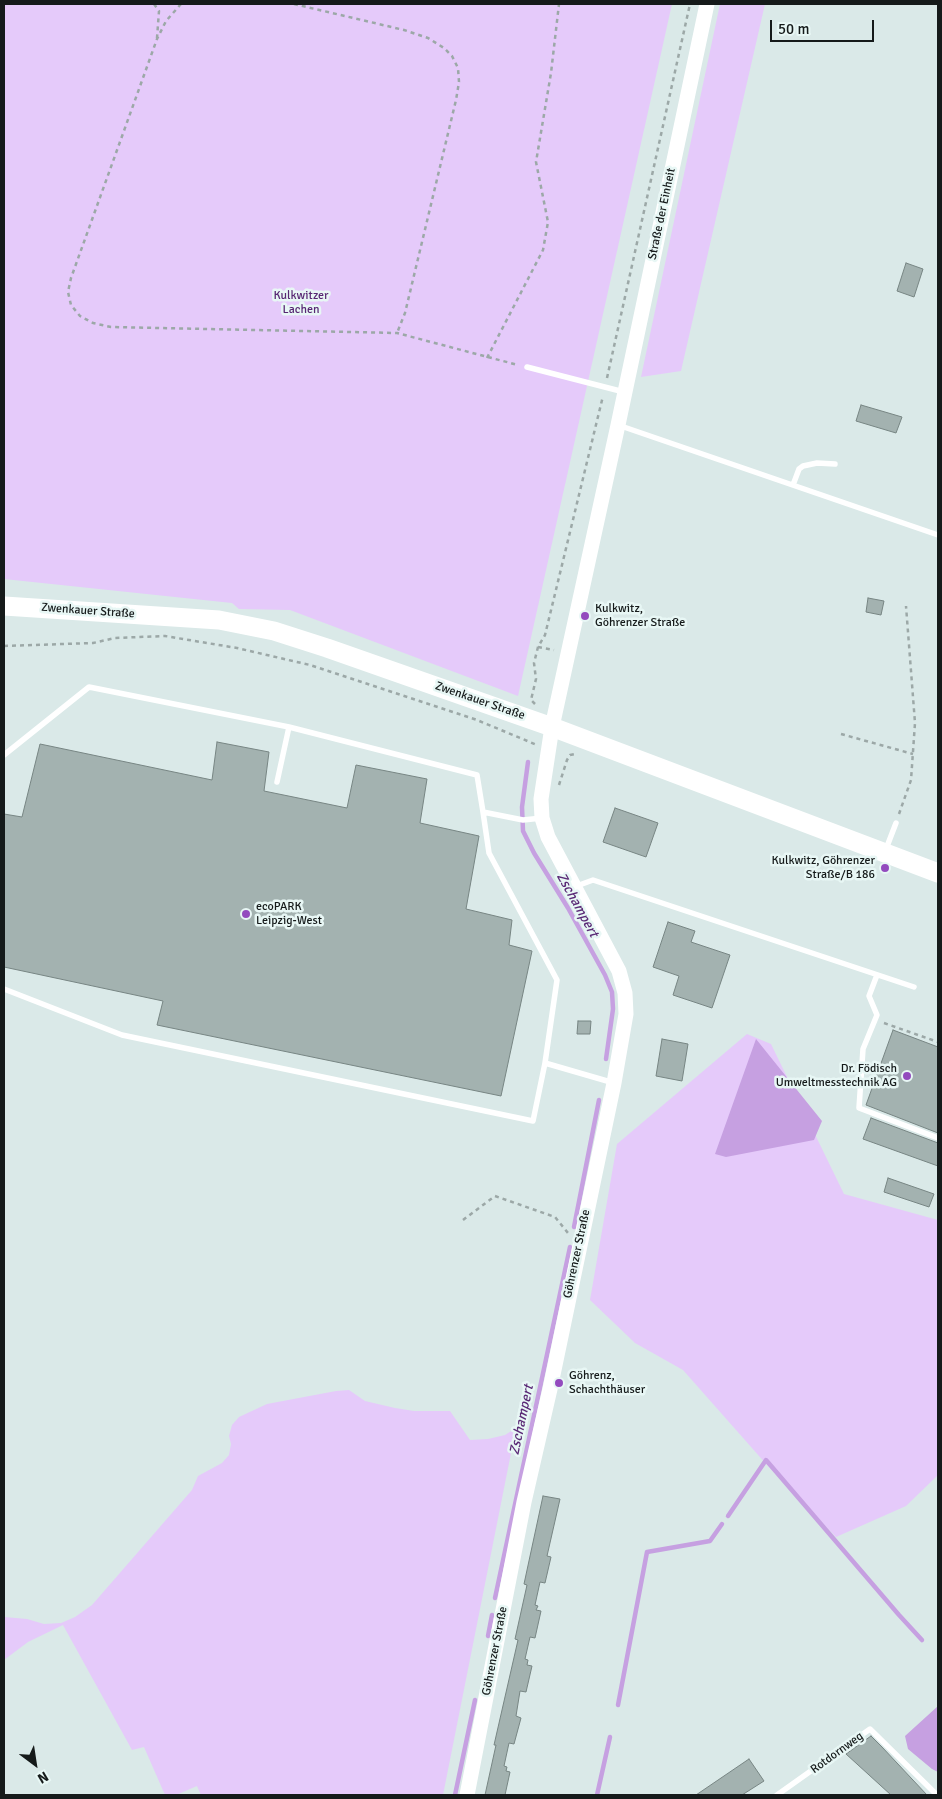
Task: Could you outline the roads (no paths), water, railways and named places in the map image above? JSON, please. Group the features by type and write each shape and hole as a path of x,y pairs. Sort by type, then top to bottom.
{"main road":[{"name":"Zwenkauer Straße","path":"4,606 219,620 274,631 328,648 552,727 938,873"}],"street":[{"name":"Straße der Einheit","path":"552,727 707,4"},
{"name":"Göhrenzer Straße","path":"467,1795 524,1502 550,1389 614,1083 626,1014 625,993 619,970 573,887 548,837 542,818 541,799 552,727"}],"lane":[{"path":"526,367 624,392"},
{"path":"618,425 938,535"},
{"path":"793,485 803,466 817,463 835,464"},
{"path":"4,755 89,687 289,727 477,775 489,854 557,980 545,1063 533,1121 122,1035 4,989"},
{"path":"278,782 289,727"},
{"path":"483,812 523,820 542,818"},
{"path":"884,852 896,823"},
{"path":"573,887 593,880 914,987"},
{"path":"877,975 869,996 877,1015 863,1049 858,1108 938,1138"},
{"path":"545,1063 614,1083"},
{"name":"Rotdornweg","path":"777,1795 870,1729 936,1795"}],"waterway":[{"name":"Zschampert","path":"528,762 522,807 523,831 534,853 568,908 605,975 612,992 613,1009 606,1059"},
{"name":"Zschampert","path":"574,1227 599,1100"},
{"name":"Zschampert","path":"495,1598 570,1247"},
{"path":"728,1516 766,1460 922,1640"},
{"path":"618,1705 647,1552 710,1541 722,1524"},
{"name":"Zschampert","path":"488,1636 492,1615"},
{"name":"Zschampert","path":"455,1795 475,1700"},
{"path":"597,1795 610,1737"}],"place":[{"name":"Kulkwitz, Göhrenzer Straße","path":"585,616"},
{"name":"Kulkwitz, Göhrenzer Straße/B 186","path":"885,868"},
{"name":"ecoPARK Leipzig-West","path":"246,914"},
{"name":"Dr. Födisch Umweltmesstechnik AG","path":"907,1076"},
{"name":"Göhrenz, Schachthäuser","path":"559,1383"}],"park label":[{"name":"Kulkwitzer Lachen","path":"301,303"}]}
